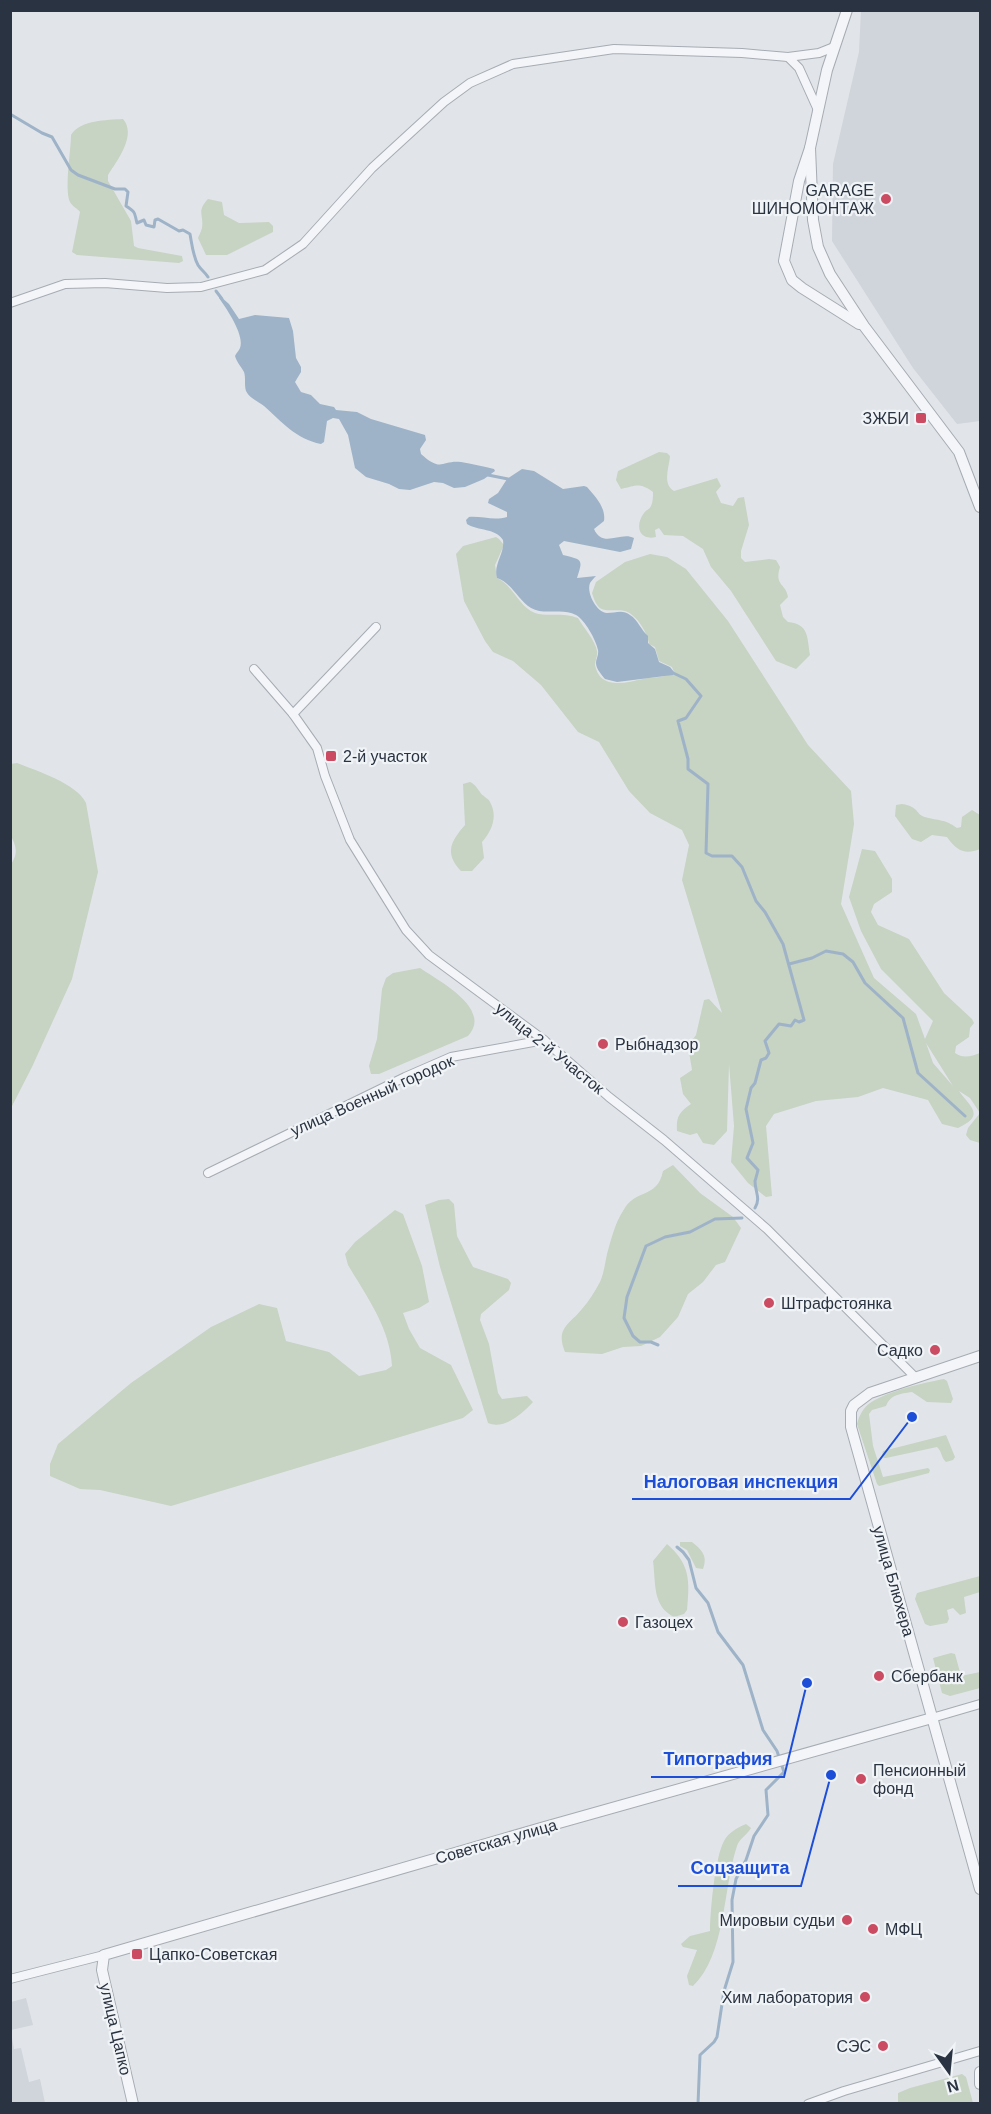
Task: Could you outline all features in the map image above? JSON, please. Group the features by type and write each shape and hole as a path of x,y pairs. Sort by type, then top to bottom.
{"street":[{"path":"848,10 834,47 810,147 799,181 784,261 792,280 864,326"},
{"path":"10,303 65,284 105,283 167,288 201,287 265,270 303,244 372,168 444,102 470,83 513,64 614,49 742,53 788,57 819,53 834,47"},
{"path":"788,57 799,68 818,110"},
{"path":"810,147 810,194 813,220 818,247 830,274 864,326 960,452 976,484 981,507"},
{"path":"293,714 376,627"},
{"name":"улица 2-й Участок","path":"254,669 293,714 317,748 325,776 351,840 406,930 429,955 544,1040 767,1229 915,1377"},
{"name":"улица Военный городок","path":"208,1173 405,1077 451,1058 544,1040"},
{"name":"улица Блюхера","path":"981,1356 864,1396 854,1405 850,1419 981,1889"},
{"name":"Советская улица","path":"10,1979 104,1955 981,1704"},
{"name":"улица Цапко","path":"104,1955 102,1970 133,2103"},
{"path":"808,2103 981,2051"},
{"path":"981,2072 981,2084"}],"shaded area":[{"path":"861,11 980,11 980,421 957,424 913,368 832,241 833,164 859,52"},
{"path":"26,1998 33,2025 11,2030 11,2002"},
{"path":"11,2033 14,2049 21,2048 29,2082 40,2079 45,2103 11,2103"}],"green space":[{"path":"123,119 127,125 127,140 108,175 108,181 131,221 134,246 182,256 183,261 179,263 77,255 72,252 80,212 68,196 71,135 75,130 87,124"},
{"path":"208,199 222,202 224,215 239,223 269,222 273,226 273,232 227,255 206,255 198,238 202,228 201,210"},
{"path":"659,452 670,456 667,480 674,491 717,478 721,486 716,492 721,503 733,506 738,498 744,497 749,525 741,558 745,562 776,560 780,567 778,578 788,597 780,605 783,617 788,622 800,625 806,632 810,655 796,669 776,661 731,591 711,567 703,549 683,536 664,535 659,528 655,530 656,537 650,538 645,537 640,531 641,518 651,506 653,492 641,486 621,489 616,480 618,471"},
{"path":"496,537 499,539 504,545 495,565 497,578 503,581 529,610 535,613 578,618 596,647 595,665 598,673 602,678 614,683 664,676 674,672 672,667 659,661 655,647 649,644 644,630 633,616 625,611 604,610 598,606 592,593 596,582 625,562 650,554 667,557 686,569 728,621 808,745 851,791 854,824 841,904 874,978 916,1014 925,1039 933,1021 881,969 861,931 849,897 862,849 875,851 892,879 892,892 874,904 871,912 878,925 909,939 944,993 974,1023 970,1028 969,1037 956,1046 955,1053 971,1056 980,1053 980,1113 970,1098 959,1091 971,1106 974,1115 972,1119 958,1128 942,1124 928,1100 883,1088 858,1097 816,1101 774,1114 766,1126 772,1196 766,1197 748,1183 731,1162 734,1126 729,1064 727,1131 714,1145 703,1143 697,1133 690,1135 677,1131 679,1115 691,1104 683,1094 680,1078 692,1070 688,1046 696,1035 704,1000 709,999 722,1013 682,880 689,845 682,830 650,813 629,791 599,742 578,732 541,685 513,661 493,652 464,601 456,554 463,546","holes":["926,1043 953,1086 933,1063"]},
{"path":"17,763 55,778 81,796 86,803 98,872 72,979 11,1108 10,866 16,851 11,836 10,764"},
{"path":"470,782 489,801 494,818 489,833 482,842 484,858 472,871 461,871 452,858 451,847 465,825 463,784"},
{"path":"896,805 912,807 922,816 957,828 961,827 962,817 972,810 980,815 980,849 966,852 954,846 947,837 932,835 921,842 912,839 895,816"},
{"path":"420,968 450,988 469,1006 474,1016 474,1026 468,1036 379,1074 371,1074 369,1066 377,1039 382,989 386,978 393,973"},
{"path":"980,1113 980,1143 970,1140 966,1135 968,1128"},
{"path":"673,1165 700,1193 733,1217 741,1228 725,1262 716,1265 703,1282 688,1294 678,1317 660,1337 641,1346 623,1347 602,1354 565,1352 562,1337 565,1327 587,1303 600,1282 615,1226 620,1216 634,1199 656,1186 663,1171"},
{"path":"449,1199 454,1204 457,1236 473,1267 508,1279 511,1283 509,1290 481,1314 480,1320 489,1344 498,1393 502,1399 527,1396 533,1402 518,1416 506,1423 494,1425 488,1423 440,1267 425,1205"},
{"path":"395,1210 403,1214 422,1266 429,1302 403,1313 420,1348 451,1365 473,1410 463,1418 171,1506 100,1490 80,1489 50,1476 50,1464 58,1444 131,1383 211,1327 259,1304 277,1308 286,1341 329,1352 359,1376 386,1370 392,1366 382,1326 348,1265 345,1254 355,1242"},
{"path":"944,1379 947,1381 953,1399 951,1403 927,1402 912,1392 893,1397 886,1406 872,1410 869,1414 873,1446 883,1477 928,1468 930,1470 929,1473 879,1486 857,1424 865,1407 896,1391"},
{"path":"946,1435 955,1457 953,1460 946,1462 937,1447 886,1458 882,1455 883,1451"},
{"path":"680,1542 692,1542 701,1551 705,1560 703,1569 696,1568 687,1550 680,1546"},
{"path":"667,1544 675,1551 684,1566 688,1581 687,1610 684,1614 674,1617 662,1607 655,1585 653,1561"},
{"path":"980,1576 980,1592 964,1597 966,1613 960,1615 953,1608 947,1610 949,1619 947,1623 930,1626 925,1624 915,1599 917,1593"},
{"path":"955,1654 961,1676 980,1672 980,1688 950,1696 942,1693 933,1658"},
{"path":"746,1824 751,1828 737,1846 718,1939 712,1957 704,1973 693,1986 689,1985 687,1976 697,1950 683,1947 681,1944 690,1936 710,1931 714,1885 721,1849 728,1835"},
{"path":"962,2074 966,2077 973,2103 898,2103 898,2093"}],"water":[{"path":"220,296 229,304 239,319 255,315 289,318 296,358 301,367 301,372 295,382 301,392 311,395 320,404 334,407 336,410 357,412 371,419 425,435 426,440 420,449 421,454 433,463 461,462 495,471 484,479 465,487 454,488 434,482 410,490 399,489 366,477 355,468 348,435 339,419 333,418 327,421 324,442 321,444 297,434 246,391 244,372 235,356 240,348 240,336"},
{"path":"522,469 534,471 563,489 587,487 602,507 604,521 594,529 598,535 607,539 623,536 634,538 631,549 620,552 564,541 559,545 563,555 580,561 577,578 596,576 589,587 596,606 603,612 625,612 633,617 648,636 648,643 655,649 659,662 670,667 674,672 673,675 617,682 605,679 596,665 598,652 595,641 576,615 531,608 507,584 497,578 503,540 496,533 467,524 466,520 469,517 497,519 507,517 507,512 488,503 489,499 498,493 507,479"}],"waterway":[{"path":"10,114 52,137 71,170 78,175 115,189 125,189 128,192 126,206 134,212 137,223 144,220 146,225 154,227 155,220 158,219 179,231 183,230 190,234 196,262 208,277"},
{"path":"216,291 222,299"},
{"path":"488,475 508,479"},
{"path":"671,672 686,679 701,696 686,718 678,721 688,759 688,769 708,784 706,853 712,856 732,856 742,867 756,901 783,944 804,1020 799,1022 795,1020 791,1026 779,1024 765,1041 769,1053 761,1060 755,1083 751,1088 746,1109 753,1143 747,1158 758,1170 755,1181 758,1198 755,1208"},
{"path":"789,964 812,958 826,951 843,954 853,962 865,983 903,1018 918,1073 965,1116"},
{"path":"658,1345 651,1342 640,1342 633,1336 624,1318 627,1297 646,1246 665,1237 690,1232 715,1219 742,1218"},
{"path":"677,1547 689,1560 696,1588 708,1603 718,1632 743,1665 763,1730 777,1751 784,1772 766,1790 768,1815 754,1836 746,1860 736,1879 732,1900 733,1962 724,1991 717,2037 700,2055 698,2104"}],"place":[{"name":"GARAGE ШИНОМОНТАЖ","path":"886,199"},
{"name":"ЗЖБИ","path":"921,418"},
{"name":"2-й участок","path":"331,756"},
{"name":"Рыбнадзор","path":"603,1044"},
{"name":"Штрафстоянка","path":"769,1303"},
{"name":"Садко","path":"935,1350"},
{"name":"Налоговая инспекция","path":"912,1417"},
{"name":"Газоцех","path":"623,1622"},
{"name":"Сбербанк","path":"879,1676"},
{"name":"Типография","path":"807,1683"},
{"name":"Соцзащита","path":"831,1775"},
{"name":"Пенсионный фонд","path":"861,1779"},
{"name":"Мировыи судьи","path":"847,1920"},
{"name":"МФЦ","path":"873,1929"},
{"name":"Цапко-Советская","path":"137,1954"},
{"name":"Хим лаборатория","path":"865,1997"},
{"name":"СЭС","path":"883,2046"}]}
